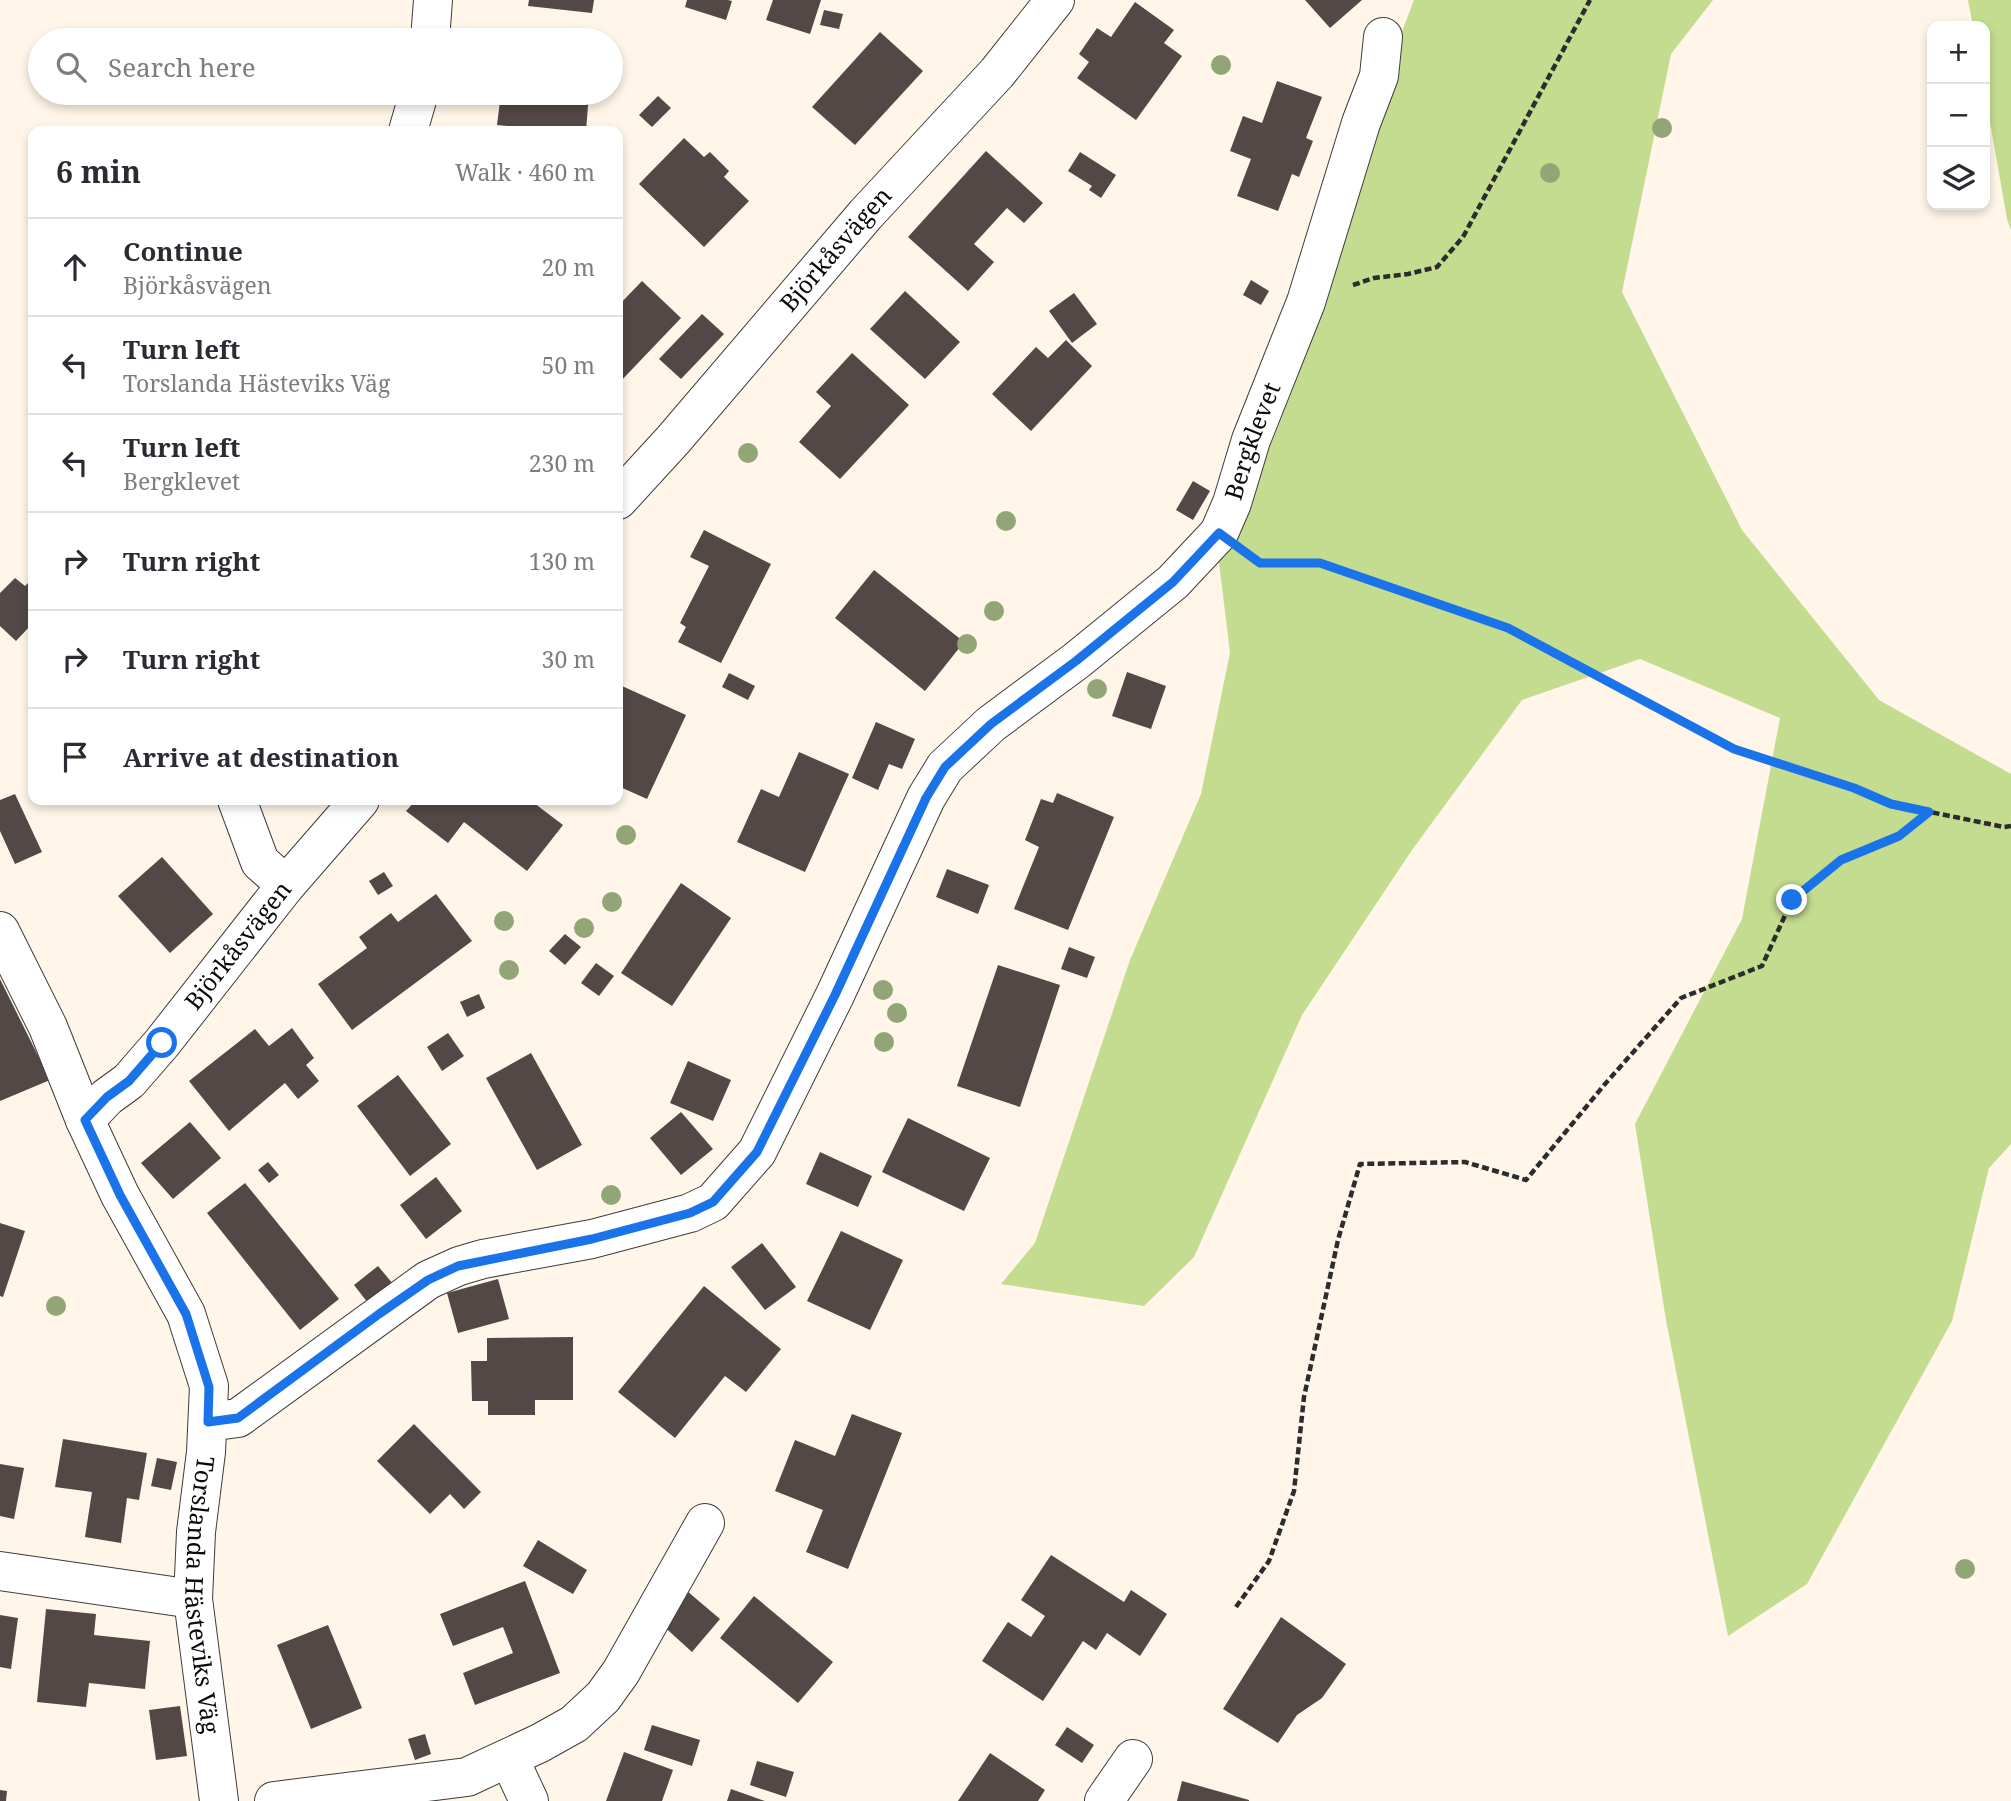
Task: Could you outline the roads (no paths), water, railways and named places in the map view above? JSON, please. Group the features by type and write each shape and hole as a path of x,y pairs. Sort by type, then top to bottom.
{"street":[{"path":"431,28 433,0"},
{"name":"Björkåsvägen","path":"623,495 866,214 997,73 1055,0"},
{"name":"Bergklevet","path":"208,1422 238,1418 428,1280 458,1266 619,1232 690,1213 713,1202 757,1152 835,995 926,798 945,767 991,724 1076,661 1173,582 1219,533 1232,503 1251,440 1306,302 1361,123 1379,76 1383,37"},
{"path":"409,126 416,105"},
{"path":"239,805 260,862 286,885"},
{"name":"Björkåsvägen","path":"85,1120 107,1097 129,1081 162,1043 286,885 356,805"},
{"name":"Torslanda Hästeviks Väg","path":"0,931 48,1027 85,1120 120,1195 186,1314 209,1387 193,1599 219,1801"},
{"path":"274,1801 467,1777 574,1724 603,1697 621,1672 705,1523"},
{"path":"0,1571 193,1599"},
{"path":"509,1758 528,1801"},
{"path":"1104,1801 1133,1759"}]}
